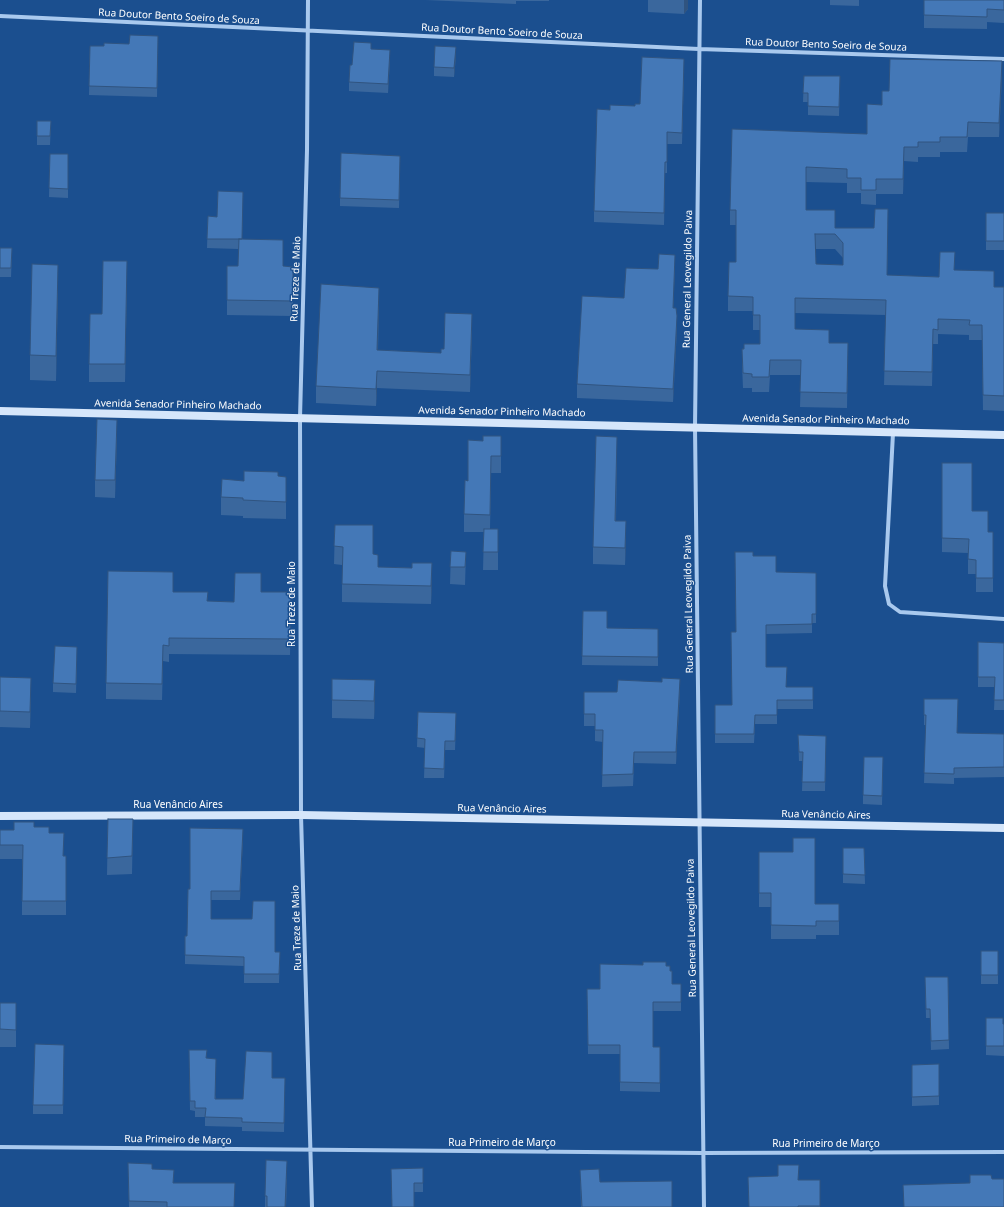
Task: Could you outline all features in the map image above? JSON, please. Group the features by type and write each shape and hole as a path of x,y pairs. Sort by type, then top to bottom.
{"main road":[{"name":"Avenida Senador Pinheiro Machado","path":"0,411 1004,435"},
{"name":"Rua Venâncio Aires","path":"0,816 301,815 1004,828"}],"street":[{"name":"Rua Treze de Maio","path":"308,0 308,150 300,418 301,815 312,1207"},
{"name":"Rua General Leovegildo Paiva","path":"700,0 695,427 702,1153 704,1207"},
{"name":"Rua Doutor Bento Soeiro de Souza","path":"0,16 699,49 1004,59"},
{"path":"893,432 885,586 889,604 900,612 1004,619"},
{"name":"Rua Primeiro de Março","path":"0,1147 702,1153 1004,1152"}],"building":[{"path":"924,0 1004,0 1004,10 987,9 987,17 924,15"},
{"path":"130,35 158,36 157,88 89,86 90,46 104,46 104,43 129,44"},
{"path":"354,42 371,43 371,49 390,50 388,84 349,82"},
{"path":"435,46 456,47 454,68 434,67"},
{"path":"642,57 684,59 682,133 667,132 664,213 594,211 597,109 610,110 610,105 635,106 635,104 640,104"},
{"path":"890,59 1002,61 999,123 968,122 967,137 940,137 940,142 918,142 918,147 904,147 903,179 876,179 876,190 861,190 861,178 847,178 847,169 806,167 806,210 835,210 835,228 874,228 875,209 888,209 887,275 939,277 940,252 955,252 954,270 994,271 994,287 1004,287 1004,396 983,395 982,325 969,325 970,320 938,319 938,330 933,329 932,372 884,371 886,300 795,298 795,329 829,330 829,343 848,343 847,393 800,392 801,360 770,360 769,377 752,377 752,374 743,373 742,349 744,349 744,344 760,344 760,315 753,315 753,297 728,296 729,262 736,262 736,210 730,210 732,129 867,134 867,104 882,105 882,91 889,91","holes":["815,234 835,234 843,243 843,265 816,264"]},
{"path":"804,76 840,76 839,107 808,106 808,93 803,93"},
{"path":"37,121 51,121 50,136 37,136"},
{"path":"341,153 400,156 399,200 340,198"},
{"path":"50,154 68,154 68,189 49,188"},
{"path":"218,191 243,192 242,239 207,239 208,216 217,217"},
{"path":"986,213 1004,213 1004,241 986,241"},
{"path":"239,239 283,240 283,266 293,267 293,301 227,300 227,266 238,266"},
{"path":"0,248 12,248 11,268 0,268"},
{"path":"659,254 675,255 673,308 676,308 677,316 673,389 577,384 582,296 624,298 626,268 658,269"},
{"path":"103,261 127,261 125,364 89,364 90,314 102,314"},
{"path":"32,264 58,265 56,356 30,355"},
{"path":"321,284 379,288 377,350 441,353 441,349 444,349 445,313 472,314 470,375 377,371 376,389 316,386"},
{"path":"97,419 117,420 115,480 95,480"},
{"path":"483,436 501,436 501,456 491,456 490,515 464,514 465,480 468,481 468,440 483,441"},
{"path":"596,436 617,437 615,521 626,521 625,548 593,547"},
{"path":"942,463 972,463 972,511 988,511 988,532 993,532 993,578 976,578 976,560 968,559 969,539 942,538"},
{"path":"244,471 278,472 278,476 286,477 286,502 243,500 243,498 221,497 222,479 244,481"},
{"path":"335,525 373,525 373,554 378,555 378,567 412,568 412,563 432,563 431,586 342,584 343,547 334,546"},
{"path":"484,529 498,529 498,552 483,552"},
{"path":"451,551 466,552 465,567 450,567"},
{"path":"735,552 753,552 753,556 776,556 776,572 816,573 816,614 812,614 812,624 766,625 766,667 787,667 786,687 813,687 813,700 777,700 777,715 755,715 754,734 715,734 715,705 732,705 731,632 736,632"},
{"path":"108,571 173,572 173,592 208,592 207,601 234,602 235,573 261,573 261,592 291,592 290,639 169,638 169,646 163,645 162,684 106,683"},
{"path":"583,611 607,611 607,628 658,629 658,657 582,656"},
{"path":"978,642 1004,643 1004,700 994,700 995,677 978,677"},
{"path":"55,646 77,647 76,684 53,683"},
{"path":"0,677 31,678 30,712 0,711"},
{"path":"662,678 680,679 676,752 634,752 633,774 602,775 603,730 595,730 595,714 584,714 584,692 617,692 618,680 662,682"},
{"path":"332,679 375,680 374,701 332,700"},
{"path":"924,699 958,699 957,733 1004,734 1004,767 954,768 954,774 924,773 926,715 924,715"},
{"path":"418,712 456,713 455,741 445,741 444,769 424,768 425,739 417,738"},
{"path":"798,735 826,736 825,782 802,782 803,752 799,752"},
{"path":"864,757 883,757 882,796 863,795"},
{"path":"108,819 133,819 132,856 107,858"},
{"path":"14,822 34,822 34,827 49,827 49,833 64,833 63,856 66,856 66,901 22,901 23,845 0,845 0,830 14,830"},
{"path":"190,828 243,829 240,891 211,891 211,919 252,919 253,901 275,901 275,952 280,952 279,974 244,974 244,957 185,955 188,889 190,889"},
{"path":"793,838 815,838 815,904 839,904 839,921 816,921 816,926 771,925 771,893 759,893 759,852 793,852"},
{"path":"843,848 864,848 865,875 843,874"},
{"path":"981,951 998,951 998,975 981,975"},
{"path":"643,962 666,962 666,966 670,966 670,971 672,971 672,984 681,984 681,1002 653,1002 653,1047 660,1047 660,1083 620,1082 620,1045 588,1045 587,989 600,989 600,964 643,965"},
{"path":"925,977 948,977 949,1040 931,1041 930,1009 926,1009"},
{"path":"0,1003 16,1003 16,1030 0,1029"},
{"path":"986,1018 1003,1018 1004,1046 986,1046"},
{"path":"35,1044 64,1045 63,1105 33,1105"},
{"path":"189,1050 207,1050 206,1058 216,1059 215,1099 243,1099 246,1051 272,1052 272,1078 285,1078 284,1123 242,1122 242,1118 205,1117 206,1108 195,1108 195,1101 190,1101"},
{"path":"939,1064 939,1096 912,1097 912,1065"},
{"path":"266,1160 287,1161 285,1207 267,1207 267,1196 265,1196"},
{"path":"128,1163 152,1164 152,1169 174,1170 173,1183 235,1183 234,1207 167,1207 167,1202 129,1201"},
{"path":"778,1165 799,1165 798,1180 820,1180 820,1206 749,1207 748,1177 778,1176"},
{"path":"423,1168 423,1183 414,1183 414,1207 392,1207 391,1169"},
{"path":"599,1169 600,1182 672,1181 672,1207 582,1207 580,1170"},
{"path":"970,1175 991,1175 992,1179 1004,1179 1004,1207 904,1207 903,1185 970,1183"}]}
